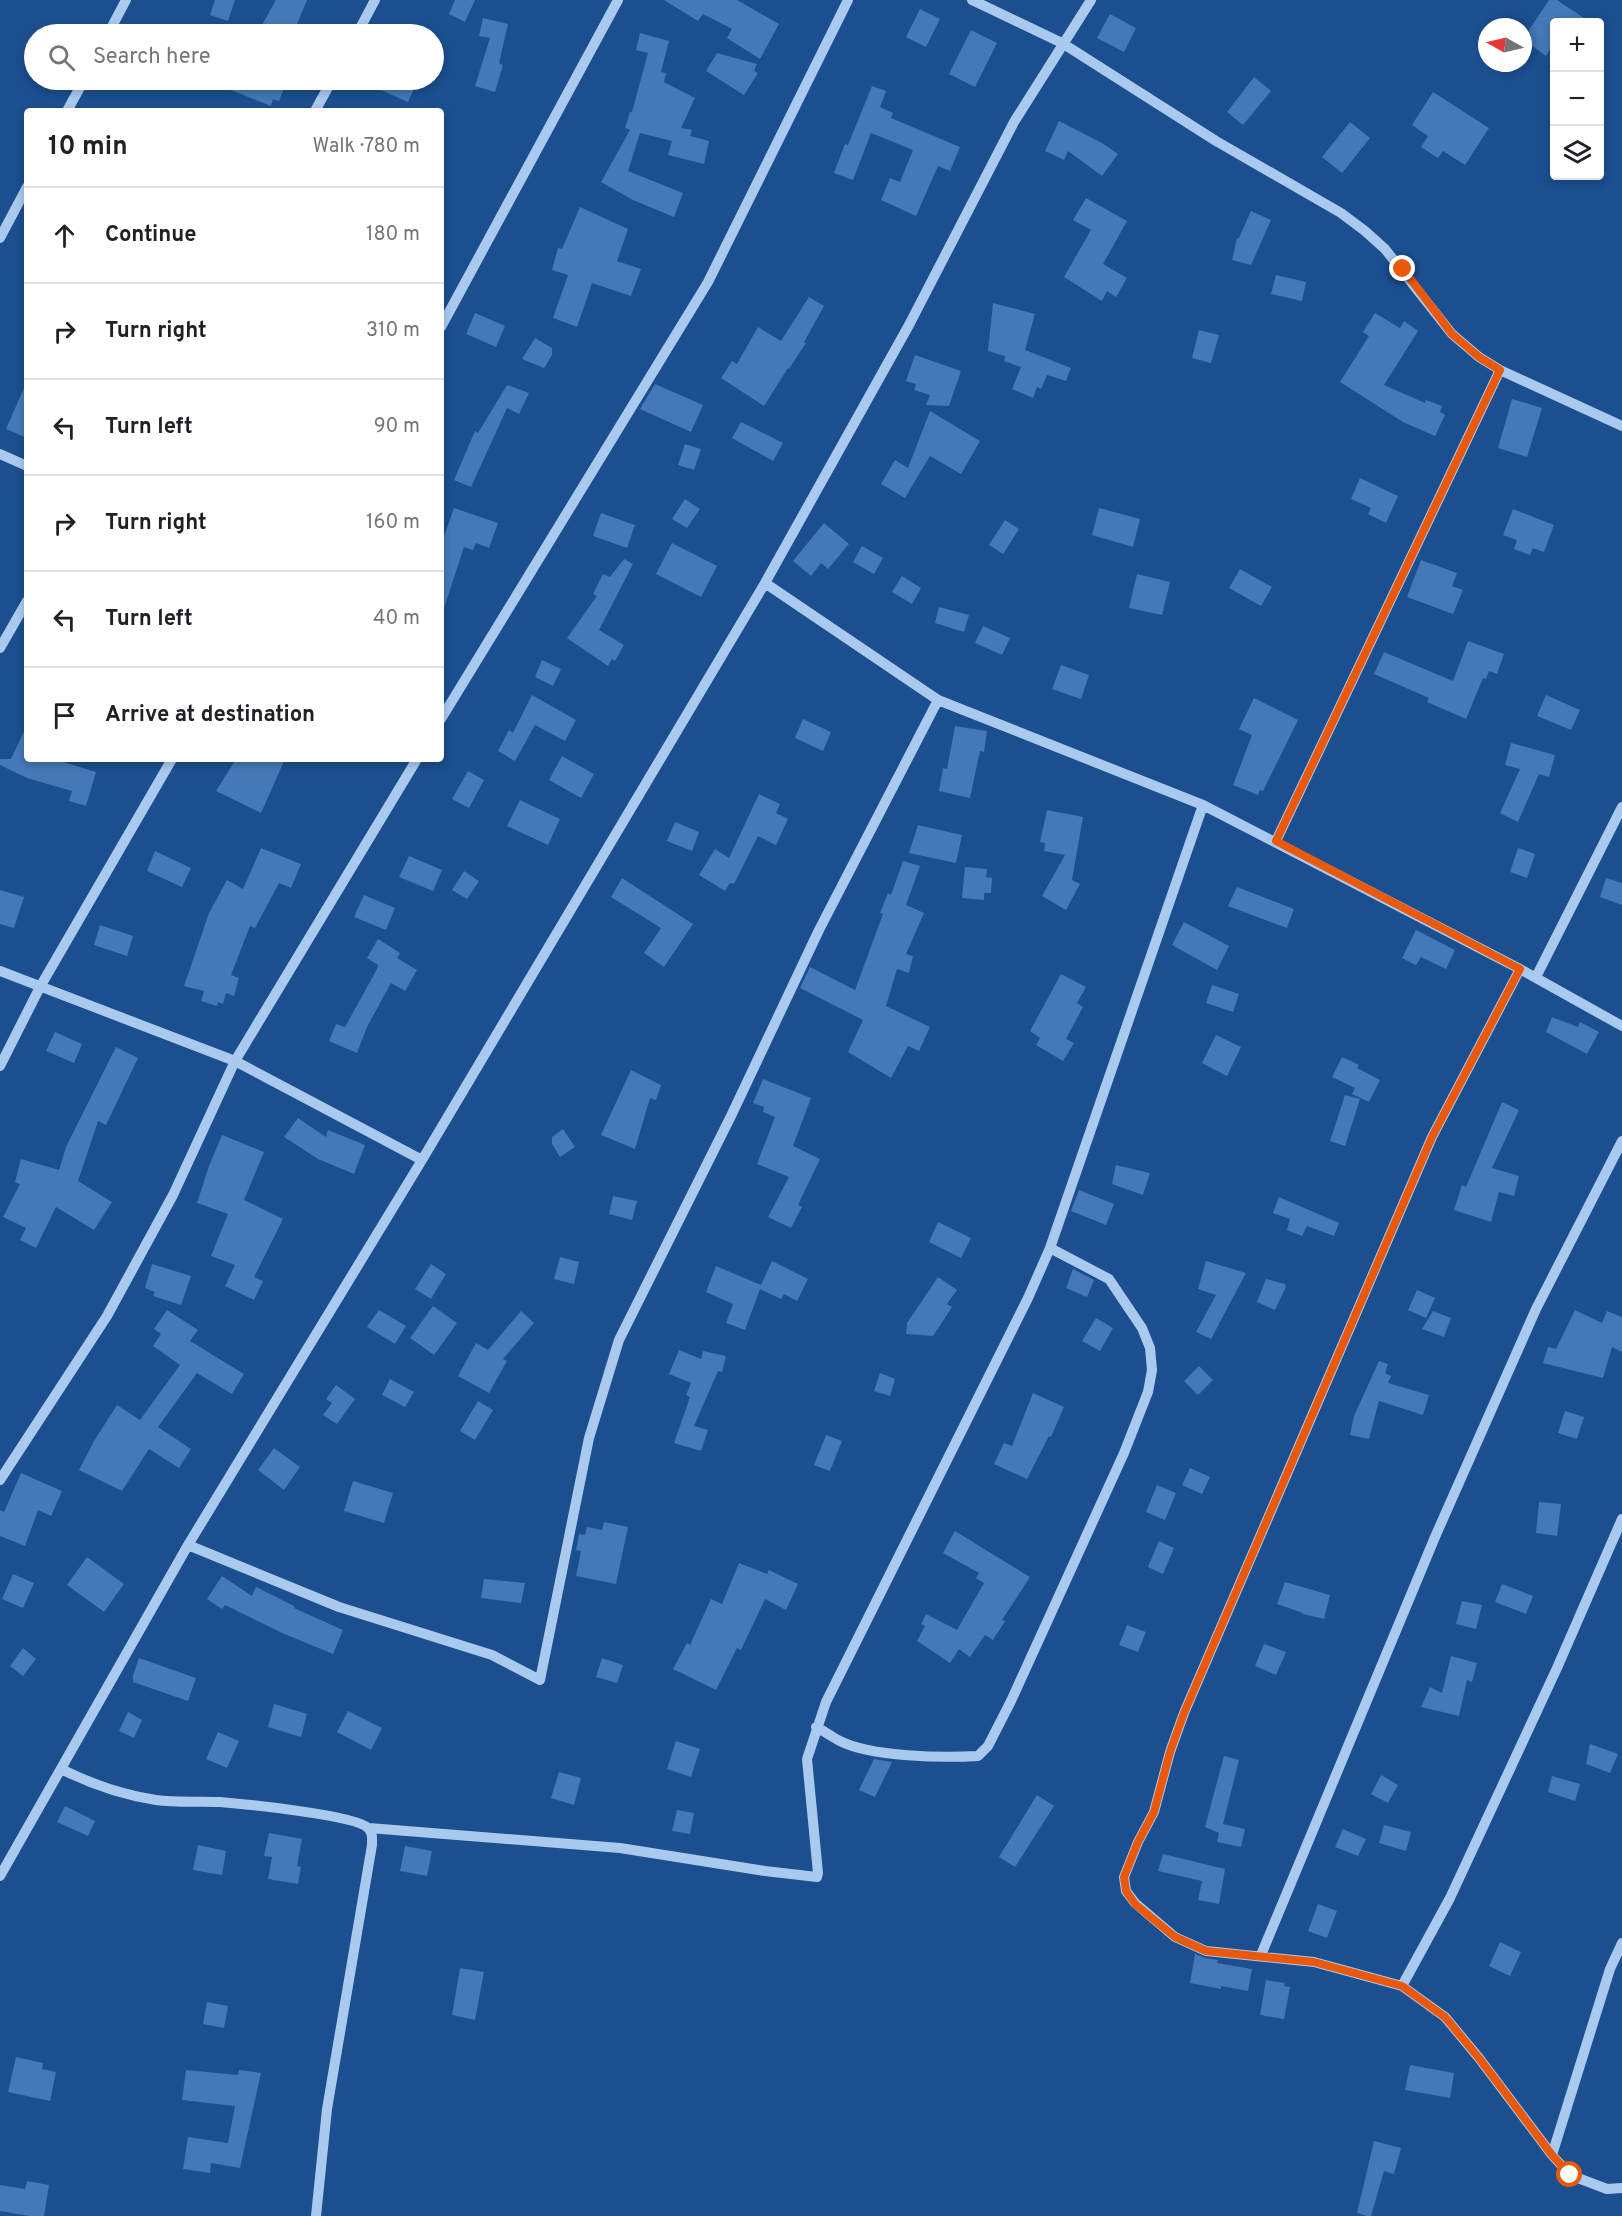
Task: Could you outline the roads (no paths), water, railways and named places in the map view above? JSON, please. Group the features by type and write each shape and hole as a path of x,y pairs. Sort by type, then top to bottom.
{"street":[{"path":"113,24 126,0"},
{"path":"362,24 375,0"},
{"path":"444,321 618,0"},
{"path":"444,714 708,282 848,0"},
{"path":"972,0 1062,43 1207,136 1307,193 1365,231 1403,269 1452,334 1479,357 1500,370 1622,426"},
{"path":"0,1876 188,1545 422,1161 765,583 909,325 1014,122 1091,0"},
{"path":"69,108 79,90"},
{"path":"317,108 327,90"},
{"path":"0,238 24,193"},
{"path":"1276,841 1500,370"},
{"path":"0,454 24,465"},
{"path":"765,583 938,700 1203,805 1536,977 1622,1026"},
{"path":"0,648 24,606"},
{"path":"188,1545 339,1607 492,1656 540,1680 589,1438 619,1340 731,1116 819,930 938,700"},
{"path":"0,1066 40,987 170,762"},
{"path":"0,1480 107,1316 173,1195 235,1061 415,762"},
{"path":"61,1769 88,1782 157,1800 220,1802 324,1815 362,1824 369,1828 620,1848 817,1877 807,1759 816,1726 1050,1248 1203,805"},
{"path":"1536,977 1622,807"},
{"path":"1520,969 1432,1137 1336,1356 1184,1713 1170,1752 1154,1812 1138,1842 1124,1877 1126,1891 1135,1904 1175,1937 1206,1951 1314,1962 1402,1986 1445,2017 1570,2175 1607,2189 1622,2188"},
{"path":"0,971 235,1061 422,1161"},
{"path":"1261,1955 1435,1537 1531,1320 1622,1141"},
{"path":"816,1726 841,1742 890,1754 978,1756 988,1746 1011,1701 1124,1452 1148,1392 1152,1370 1150,1348 1142,1328 1109,1279 1050,1248"},
{"path":"1402,1986 1450,1898 1557,1668 1622,1519"},
{"path":"316,2216 327,2109 372,1845 369,1828"},
{"path":"1552,2155 1610,1969 1622,1943"}]}
